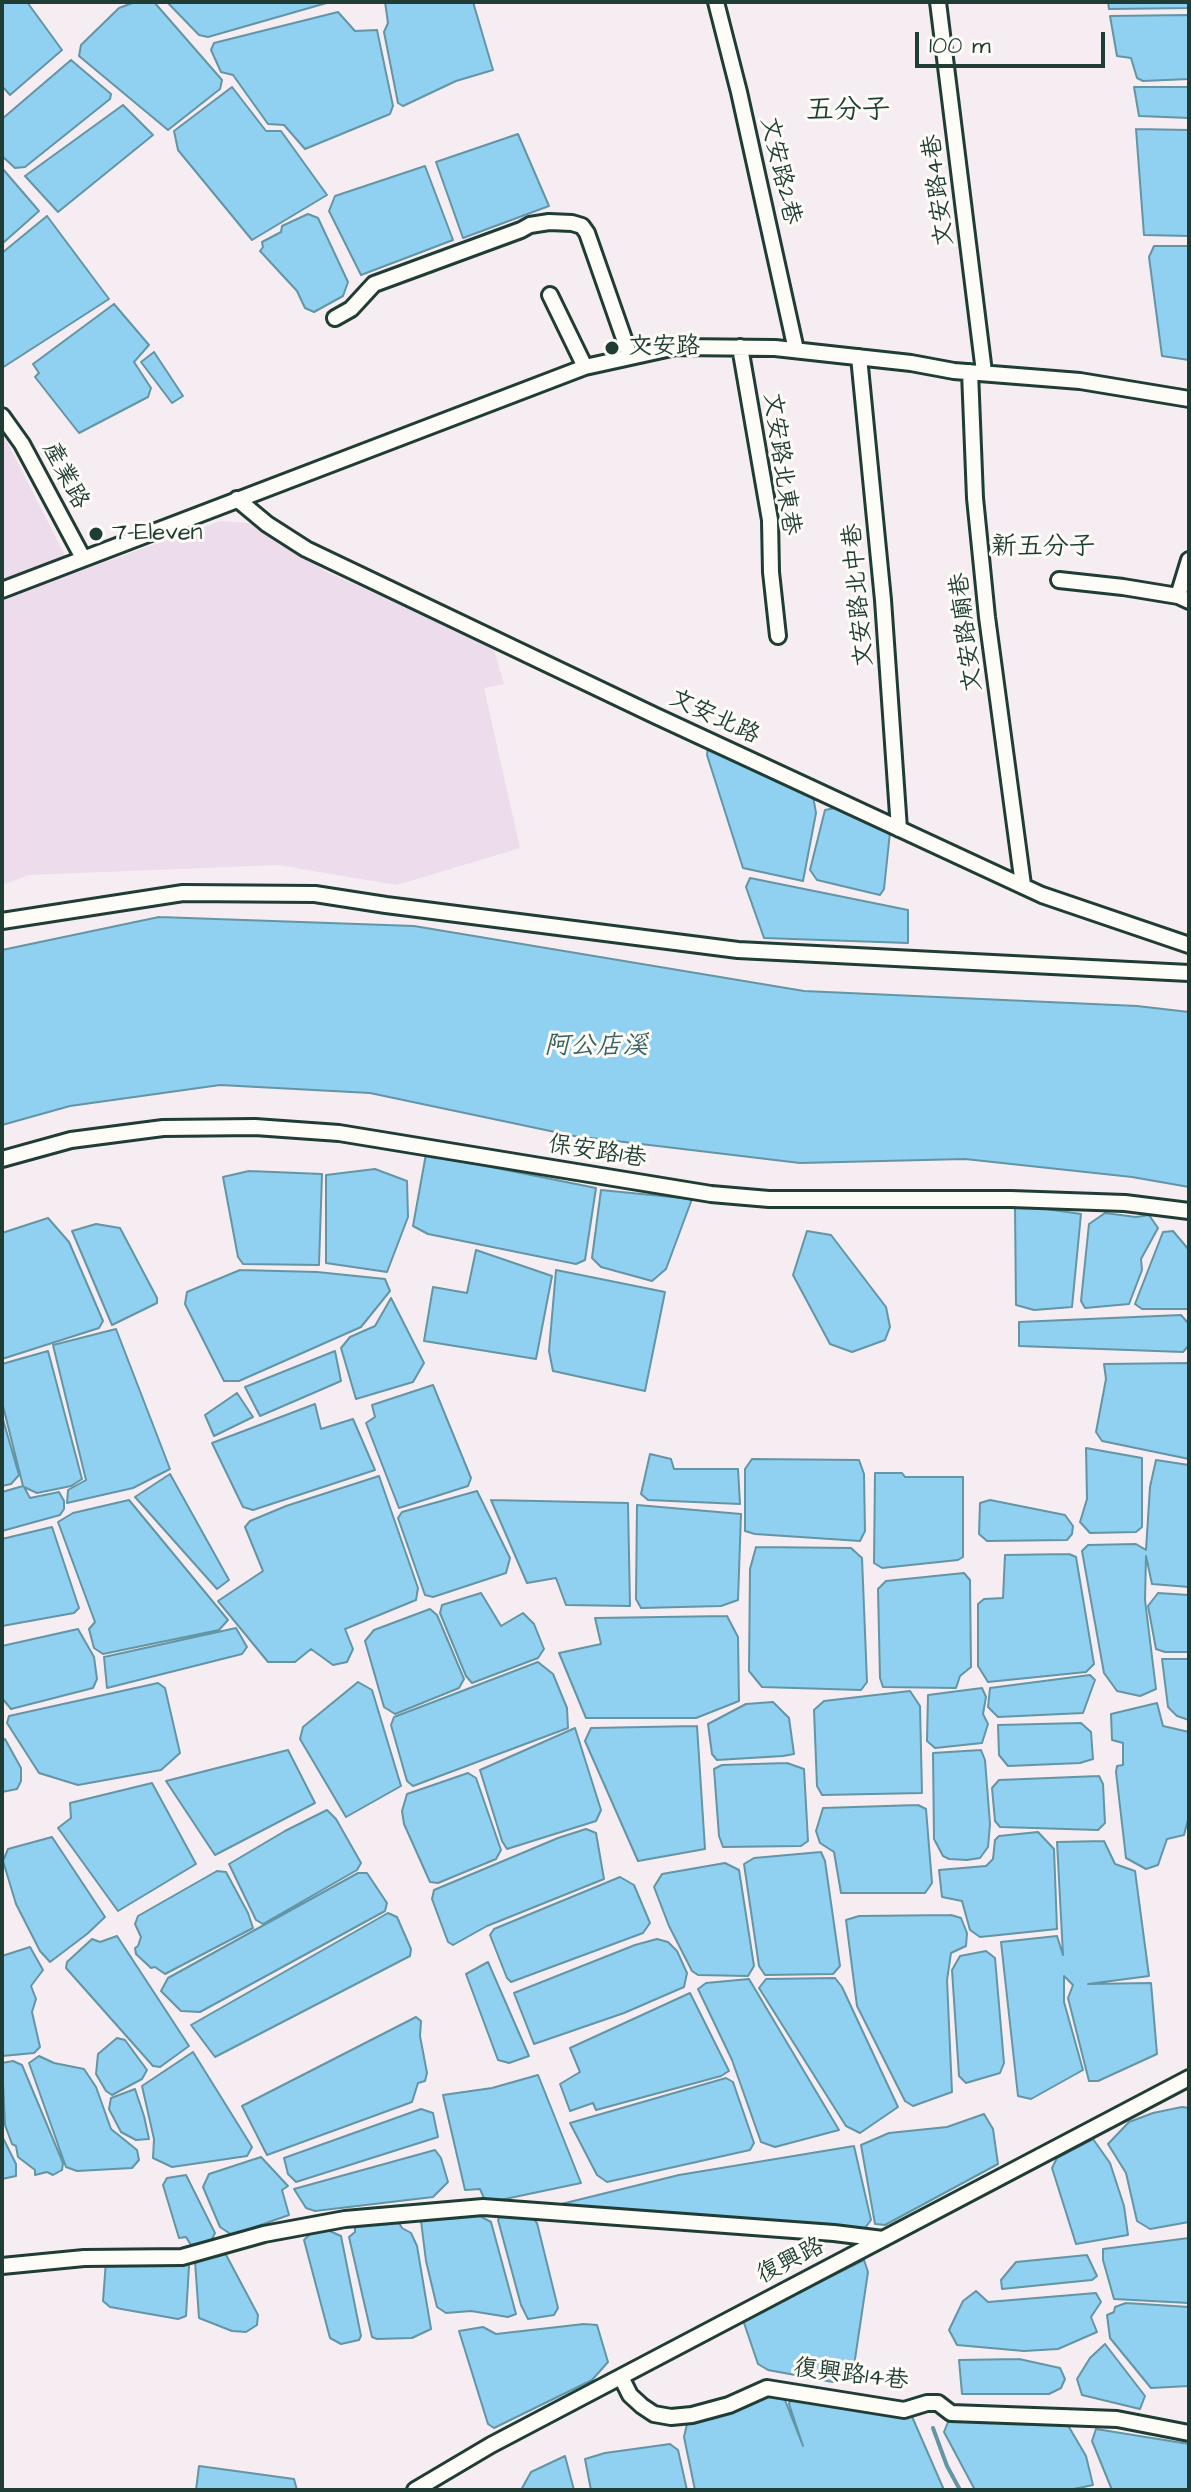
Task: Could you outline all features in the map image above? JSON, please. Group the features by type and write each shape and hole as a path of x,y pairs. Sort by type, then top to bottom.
{"street":[{"name":"文安路2巷","path":"716,2 796,350"},
{"name":"文安路4巷","path":"938,2 977,372"},
{"path":"335,318 351,309 374,284 530,225 572,223 582,226 587,233 630,356"},
{"path":"550,295 585,367"},
{"path":"2,590 585,367 676,347 796,350 1080,381 1189,399"},
{"name":"文安路北東巷","path":"740,347 770,520 771,572 778,636"},
{"name":"文安路北中巷","path":"859,357 882,586 899,829"},
{"name":"文安路廟巷","path":"977,372 975,498 1023,885"},
{"name":"產業路","path":"2,416 22,444 83,558"},
{"name":"文安北路","path":"237,499 267,524 306,549 899,829 1042,895 1189,945"},
{"path":"1059,580 1184,598 1189,560"},
{"path":"2,921 183,893 315,894 738,950 1189,973"},
{"name":"保安路1巷","path":"2,1159 71,1140 163,1128 255,1127 339,1133 711,1194 769,1199 996,1199 1125,1203 1189,1211"},
{"name":"復興路","path":"415,2490 491,2445 1189,2078"},
{"path":"2,2266 84,2258 182,2257 264,2234 345,2219 483,2207 883,2239"},
{"name":"復興路14巷","path":"621,2377 630,2395 642,2406 654,2414 671,2417 729,2405 767,2388 904,2410 938,2403 951,2413 1117,2419 1189,2433"}],"shaded area":[{"path":"2,432 74,573 221,521 259,524 325,571 493,646 504,684 484,688 520,848 397,885 278,865 29,875 2,885"}],"water":[{"path":"2,2 27,2 62,50 10,95 2,86"},
{"path":"135,2 154,2 222,80 220,89 168,130 79,56 81,45 119,8"},
{"path":"167,2 330,2 208,37 199,35"},
{"path":"385,2 473,2 493,70 456,81 403,106 398,103 384,32 388,23"},
{"path":"1108,2 1189,2 1189,8 1109,9"},
{"path":"338,12 355,31 377,30 393,106 390,114 305,149 284,125 268,124 233,75 221,72 211,50 214,43"},
{"path":"1189,15 1189,79 1143,81 1137,78 1131,58 1117,56 1110,16"},
{"path":"71,60 111,94 110,99 25,167 15,168 2,156 2,119"},
{"path":"232,87 266,131 281,131 327,195 252,240 178,150 174,131"},
{"path":"1134,87 1189,87 1189,118 1139,116"},
{"path":"123,105 153,135 58,212 25,176"},
{"path":"1136,129 1189,130 1189,236 1144,235"},
{"path":"518,134 549,206 463,238 436,162"},
{"path":"425,166 453,240 361,275 329,211 335,196"},
{"path":"2,168 39,211 3,243 2,243"},
{"path":"308,214 318,218 348,282 343,296 314,312 305,308 297,291 260,251 262,242 281,232 282,226"},
{"path":"47,216 109,299 2,368 2,253"},
{"path":"1154,246 1189,246 1189,360 1162,356 1149,257"},
{"path":"114,304 149,345 134,362 151,388 148,397 79,433 35,377 39,373 33,364"},
{"path":"154,352 183,396 172,403 141,362"},
{"path":"708,746 813,796 816,813 803,881 743,868 707,755"},
{"path":"840,807 890,832 884,889 880,895 817,880 810,870 825,810"},
{"path":"750,878 908,910 908,943 764,938 746,887"},
{"name":"阿公店溪","path":"159,917 414,926 804,991 1137,1006 1189,1012 1189,1187 1132,1177 965,1159 800,1163 574,1136 370,1093 220,1085 70,1106 2,1125 2,950"},
{"path":"426,1154 596,1188 585,1260 576,1264 428,1234 413,1226"},
{"path":"375,1169 407,1181 408,1217 387,1272 326,1263 326,1175"},
{"path":"249,1171 322,1174 319,1265 243,1264 238,1257 223,1177"},
{"path":"601,1190 692,1199 666,1269 652,1281 601,1267 592,1258"},
{"path":"1025,1206 1081,1214 1072,1307 1034,1310 1016,1305 1015,1208"},
{"path":"1105,1213 1136,1217 1149,1215 1158,1228 1141,1259 1142,1270 1129,1304 1085,1308 1081,1301 1089,1224"},
{"path":"48,1218 69,1242 103,1321 99,1328 2,1359 2,1233"},
{"path":"96,1224 120,1228 157,1298 157,1303 112,1325 72,1231"},
{"path":"807,1231 831,1235 886,1307 890,1327 885,1340 852,1352 830,1344 793,1275"},
{"path":"1173,1231 1189,1250 1189,1309 1142,1309 1135,1304 1163,1232"},
{"path":"476,1250 552,1276 536,1359 424,1341 433,1287 467,1293"},
{"path":"240,1270 317,1272 385,1279 390,1291 361,1327 239,1381 224,1381 185,1304 187,1292"},
{"path":"556,1270 665,1292 645,1391 553,1371 549,1351"},
{"path":"391,1298 424,1363 413,1382 356,1399 341,1348 350,1337 375,1326"},
{"path":"1181,1315 1189,1329 1189,1345 1183,1352 1019,1346 1019,1322"},
{"path":"116,1329 170,1469 133,1488 67,1503 68,1490 86,1480 53,1345"},
{"path":"48,1351 82,1479 71,1486 37,1493 24,1487 30,1498 59,1492 64,1509 60,1515 2,1531 2,1492 23,1486 2,1402 2,1364"},
{"path":"335,1351 341,1381 260,1416 245,1387"},
{"path":"1189,1363 1189,1459 1102,1441 1096,1432 1106,1379 1104,1364"},
{"path":"433,1385 471,1478 468,1486 399,1508 366,1423 375,1417 372,1405"},
{"path":"237,1393 253,1417 214,1436 205,1415"},
{"path":"315,1404 321,1429 353,1419 375,1470 253,1510 243,1507 212,1443"},
{"path":"2,1416 19,1475 11,1484 2,1486"},
{"path":"1086,1448 1142,1458 1142,1527 1136,1532 1090,1533 1080,1522 1087,1499"},
{"path":"650,1454 671,1459 674,1469 738,1469 740,1504 648,1500 641,1494"},
{"path":"752,1459 859,1460 864,1474 865,1531 860,1541 745,1531 745,1469"},
{"path":"1156,1460 1189,1465 1189,1587 1152,1584 1146,1556 1145,1600 1156,1689 1140,1696 1117,1691 1104,1673 1082,1551 1088,1545 1136,1544 1146,1550 1150,1487"},
{"path":"875,1473 902,1473 905,1477 963,1477 963,1557 882,1568 874,1563"},
{"path":"170,1474 229,1580 217,1589 135,1497"},
{"path":"379,1476 418,1588 416,1600 345,1629 353,1649 347,1662 333,1665 311,1649 295,1662 268,1662 218,1601 263,1571 245,1527 250,1521 286,1506"},
{"path":"477,1491 510,1558 506,1573 433,1597 425,1595 398,1518 402,1512"},
{"path":"129,1500 228,1620 219,1630 103,1654 94,1648 89,1629 95,1622 58,1522 73,1513"},
{"path":"491,1500 628,1503 630,1606 566,1605 556,1578 527,1583"},
{"path":"990,1500 1065,1515 1073,1526 1072,1534 1067,1540 987,1541 979,1534 980,1503"},
{"path":"637,1505 741,1514 738,1600 721,1606 641,1608 636,1599"},
{"path":"52,1527 79,1608 74,1613 2,1626 2,1539"},
{"path":"756,1547 851,1548 862,1558 867,1682 861,1690 762,1687 749,1671 750,1569"},
{"path":"1069,1554 1076,1557 1094,1664 1086,1672 988,1682 978,1666 978,1604 984,1599 1003,1598 1005,1555"},
{"path":"964,1573 970,1580 971,1667 960,1676 956,1688 883,1687 880,1678 878,1589 886,1581"},
{"path":"481,1593 501,1626 523,1613 534,1624 544,1649 538,1658 472,1683 466,1676 440,1613 442,1605"},
{"path":"1158,1593 1189,1595 1189,1652 1156,1649 1148,1606"},
{"path":"430,1609 437,1615 464,1679 459,1688 395,1714 384,1707 365,1641 374,1630"},
{"path":"727,1616 738,1637 739,1701 696,1718 586,1718 559,1653 601,1644 595,1618"},
{"path":"236,1628 247,1647 242,1654 107,1688 104,1657"},
{"path":"78,1629 94,1657 97,1679 93,1688 11,1709 2,1698 2,1646"},
{"path":"1162,1659 1189,1659 1189,1720 1177,1716 1168,1707"},
{"path":"538,1662 553,1674 567,1708 568,1728 413,1786 407,1781 391,1725 394,1717"},
{"path":"1090,1675 1095,1680 1083,1713 998,1717 988,1707 990,1688"},
{"path":"358,1682 372,1690 401,1786 346,1817 300,1739 303,1727"},
{"path":"158,1683 165,1688 180,1753 161,1770 78,1785 39,1773 7,1723 9,1716"},
{"path":"982,1688 986,1697 983,1714 988,1724 982,1743 935,1748 927,1741 928,1695"},
{"path":"910,1691 920,1706 922,1793 822,1795 817,1786 814,1710 824,1701"},
{"path":"773,1702 789,1718 794,1754 717,1760 712,1754 708,1724 746,1704"},
{"path":"1157,1703 1163,1726 1189,1732 1189,1816 1184,1835 1167,1839 1158,1865 1146,1869 1126,1858 1116,1772 1117,1766 1123,1765 1123,1743 1112,1740 1111,1714"},
{"path":"1081,1723 1091,1732 1093,1759 1080,1763 1008,1766 999,1755 998,1725"},
{"path":"697,1726 705,1849 638,1861 585,1741 591,1728"},
{"path":"575,1728 601,1810 596,1821 507,1849 480,1770"},
{"path":"5,1739 21,1768 21,1781 17,1789 2,1792 2,1740"},
{"path":"288,1750 315,1803 215,1855 166,1781"},
{"path":"981,1750 985,1760 990,1824 988,1847 980,1858 949,1859 943,1856 934,1839 933,1753"},
{"path":"787,1763 804,1769 808,1841 801,1846 723,1847 719,1836 714,1769 722,1765"},
{"path":"468,1773 476,1778 501,1850 496,1859 438,1883 430,1882 404,1824 402,1811 407,1794"},
{"path":"1099,1776 1103,1784 1105,1823 1098,1830 1000,1827 995,1821 992,1788 999,1780"},
{"path":"152,1783 196,1864 118,1911 58,1828 71,1818 70,1803"},
{"path":"918,1805 926,1809 932,1883 925,1893 841,1893 834,1852 820,1843 816,1831 823,1808"},
{"path":"327,1810 336,1819 361,1863 357,1870 263,1924 256,1920 229,1864"},
{"path":"586,1829 596,1833 604,1879 487,1926 453,1945 448,1942 432,1899 434,1890"},
{"path":"1038,1832 1054,1849 1057,1929 980,1937 970,1930 962,1901 942,1897 939,1870 986,1866 993,1859 995,1840 999,1836"},
{"path":"52,1837 105,1917 50,1962 40,1951 16,1904 3,1861 8,1849"},
{"path":"1104,1841 1115,1864 1135,1871 1149,1976 1088,1984 1151,1983 1157,2054 1098,2081 1089,2081 1068,1998 1073,1985 1064,1976 1064,2002 1083,2070 1031,2099 1018,2096 1001,1942 1057,1936 1063,1955 1057,1842"},
{"path":"821,1852 825,1861 840,1966 833,1974 765,1975 759,1966 744,1864 754,1858"},
{"path":"725,1863 739,1870 754,1966 748,1976 698,1975 692,1971 669,1926 654,1887 662,1874"},
{"path":"217,1871 226,1872 253,1928 165,1974 155,1967 151,1968 136,1954 135,1948 141,1937 135,1924 138,1916"},
{"path":"358,1873 367,1873 387,1903 385,1911 200,2012 181,2011 161,1991 168,1978"},
{"path":"620,1877 634,1885 650,1923 643,1933 511,1982 507,1978 490,1935 494,1929"},
{"path":"388,1913 397,1917 411,1949 410,1956 215,2057 191,2025"},
{"path":"951,1915 961,1918 967,1933 966,1946 951,1953 947,1980 952,2092 913,2106 905,2101 857,2006 846,1920 859,1916"},
{"path":"117,1936 189,2046 160,2067 153,2066 66,1968 67,1962 92,1939 100,1942"},
{"path":"657,1939 668,1942 677,1951 687,1973 684,1987 624,2013 534,2044 514,1993"},
{"path":"30,1947 43,1970 31,1986 36,1999 32,2012 40,2047 34,2053 2,2056 2,1956"},
{"path":"986,1951 995,1958 1004,2063 1000,2073 966,2083 959,2076 952,1970 960,1956"},
{"path":"488,1962 529,2056 509,2063 498,2060 466,1974"},
{"path":"835,1978 898,2107 860,2133 846,2126 759,1988 766,1979"},
{"path":"749,1979 839,2130 775,2147 761,2142 732,2060 698,1989 706,1983"},
{"path":"690,1993 729,2071 721,2076 596,2110 593,2103 570,2111 560,2084 580,2072 570,2048"},
{"path":"416,2017 421,2021 420,2036 427,2073 425,2081 418,2083 412,2102 267,2155 242,2106"},
{"path":"117,2038 125,2040 147,2070 142,2079 112,2095 96,2074 98,2054"},
{"path":"193,2052 252,2147 247,2156 172,2167 153,2158 154,2139 142,2086"},
{"path":"39,2056 54,2063 84,2069 96,2087 111,2129 137,2150 139,2160 132,2168 77,2171 66,2167 29,2063"},
{"path":"13,2061 22,2065 63,2163 62,2170 53,2175 47,2172 35,2175 35,2170 18,2157 5,2125 2,2063"},
{"path":"538,2075 581,2183 486,2203 480,2189 465,2190 443,2095 492,2088"},
{"path":"726,2078 733,2082 754,2143 750,2150 607,2182 597,2175 570,2123"},
{"path":"135,2089 149,2139 136,2140 121,2132 109,2109 111,2098"},
{"path":"1182,2107 1189,2108 1189,2222 1150,2229 1137,2221 1126,2173 1108,2144 1129,2122"},
{"path":"421,2109 433,2113 438,2137 296,2182 288,2174 284,2158"},
{"path":"984,2114 993,2129 998,2164 885,2225 875,2224 861,2145 889,2133 947,2127"},
{"path":"2,2136 16,2164 16,2176 2,2179"},
{"path":"1093,2139 1110,2163 1124,2206 1128,2235 1076,2244 1052,2168 1057,2158"},
{"path":"854,2146 871,2220 865,2228 541,2209 679,2175"},
{"path":"435,2150 441,2158 448,2182 433,2197 315,2211 306,2208 294,2189"},
{"path":"261,2157 288,2186 282,2190 289,2215 232,2235 220,2227 203,2187 209,2174"},
{"path":"186,2175 215,2233 211,2241 191,2245 186,2237 179,2238 163,2185 167,2178"},
{"path":"478,2215 491,2222 516,2314 508,2317 471,2311 446,2313 437,2307 426,2261 421,2221 431,2216 450,2219"},
{"path":"501,2215 530,2215 537,2223 558,2308 554,2315 528,2319 521,2305 498,2220"},
{"path":"398,2221 402,2228 411,2233 417,2246 431,2329 412,2338 377,2339 372,2337 349,2237 355,2232 355,2224"},
{"path":"325,2229 341,2236 361,2336 359,2340 341,2344 330,2338 304,2240 312,2232"},
{"path":"1189,2238 1189,2303 1114,2299 1103,2249"},
{"path":"224,2251 258,2315 257,2325 246,2332 232,2331 199,2318 195,2261"},
{"path":"1087,2255 1097,2276 1092,2280 1002,2289 1001,2280 1016,2262"},
{"path":"181,2260 189,2266 186,2316 178,2319 110,2307 103,2301 106,2261"},
{"path":"864,2260 868,2272 852,2379 833,2382 768,2370 758,2364 743,2320"},
{"path":"976,2291 988,2302 1096,2293 1101,2302 1091,2317 1097,2332 1058,2349 1024,2351 957,2345 949,2330 963,2301"},
{"path":"1126,2303 1189,2307 1189,2386 1151,2388 1110,2338 1107,2315 1114,2312 1115,2307"},
{"path":"597,2325 608,2362 592,2380 494,2428 488,2424 459,2331 483,2327 496,2334"},
{"path":"1105,2344 1145,2396 1140,2409 1082,2395 1077,2379 1090,2358"},
{"path":"1019,2359 1060,2368 1065,2379 1061,2388 1049,2394 962,2394 959,2360"},
{"path":"766,2393 783,2395 803,2446 789,2404 791,2395 910,2412 944,2490 695,2490 684,2437 687,2424 700,2417 735,2410 735,2407"},
{"path":"948,2422 1066,2422 1086,2456 1093,2485 1069,2490 975,2490 944,2432"},
{"path":"1096,2429 1189,2444 1189,2490 1112,2490 1092,2441"},
{"path":"670,2444 678,2450 687,2490 591,2490 585,2459 605,2453"},
{"path":"565,2456 574,2490 521,2490 531,2472"},
{"path":"199,2466 294,2479 297,2490 196,2490"}],"waterway":[{"path":"933,2428 960,2490"}],"place":[{"name":"文安路","path":"612,348"},
{"name":"7-Eleven","path":"96,534"}],"district":[{"name":"五分子","path":"848,112"},
{"name":"新五分子","path":"1043,549"}]}
